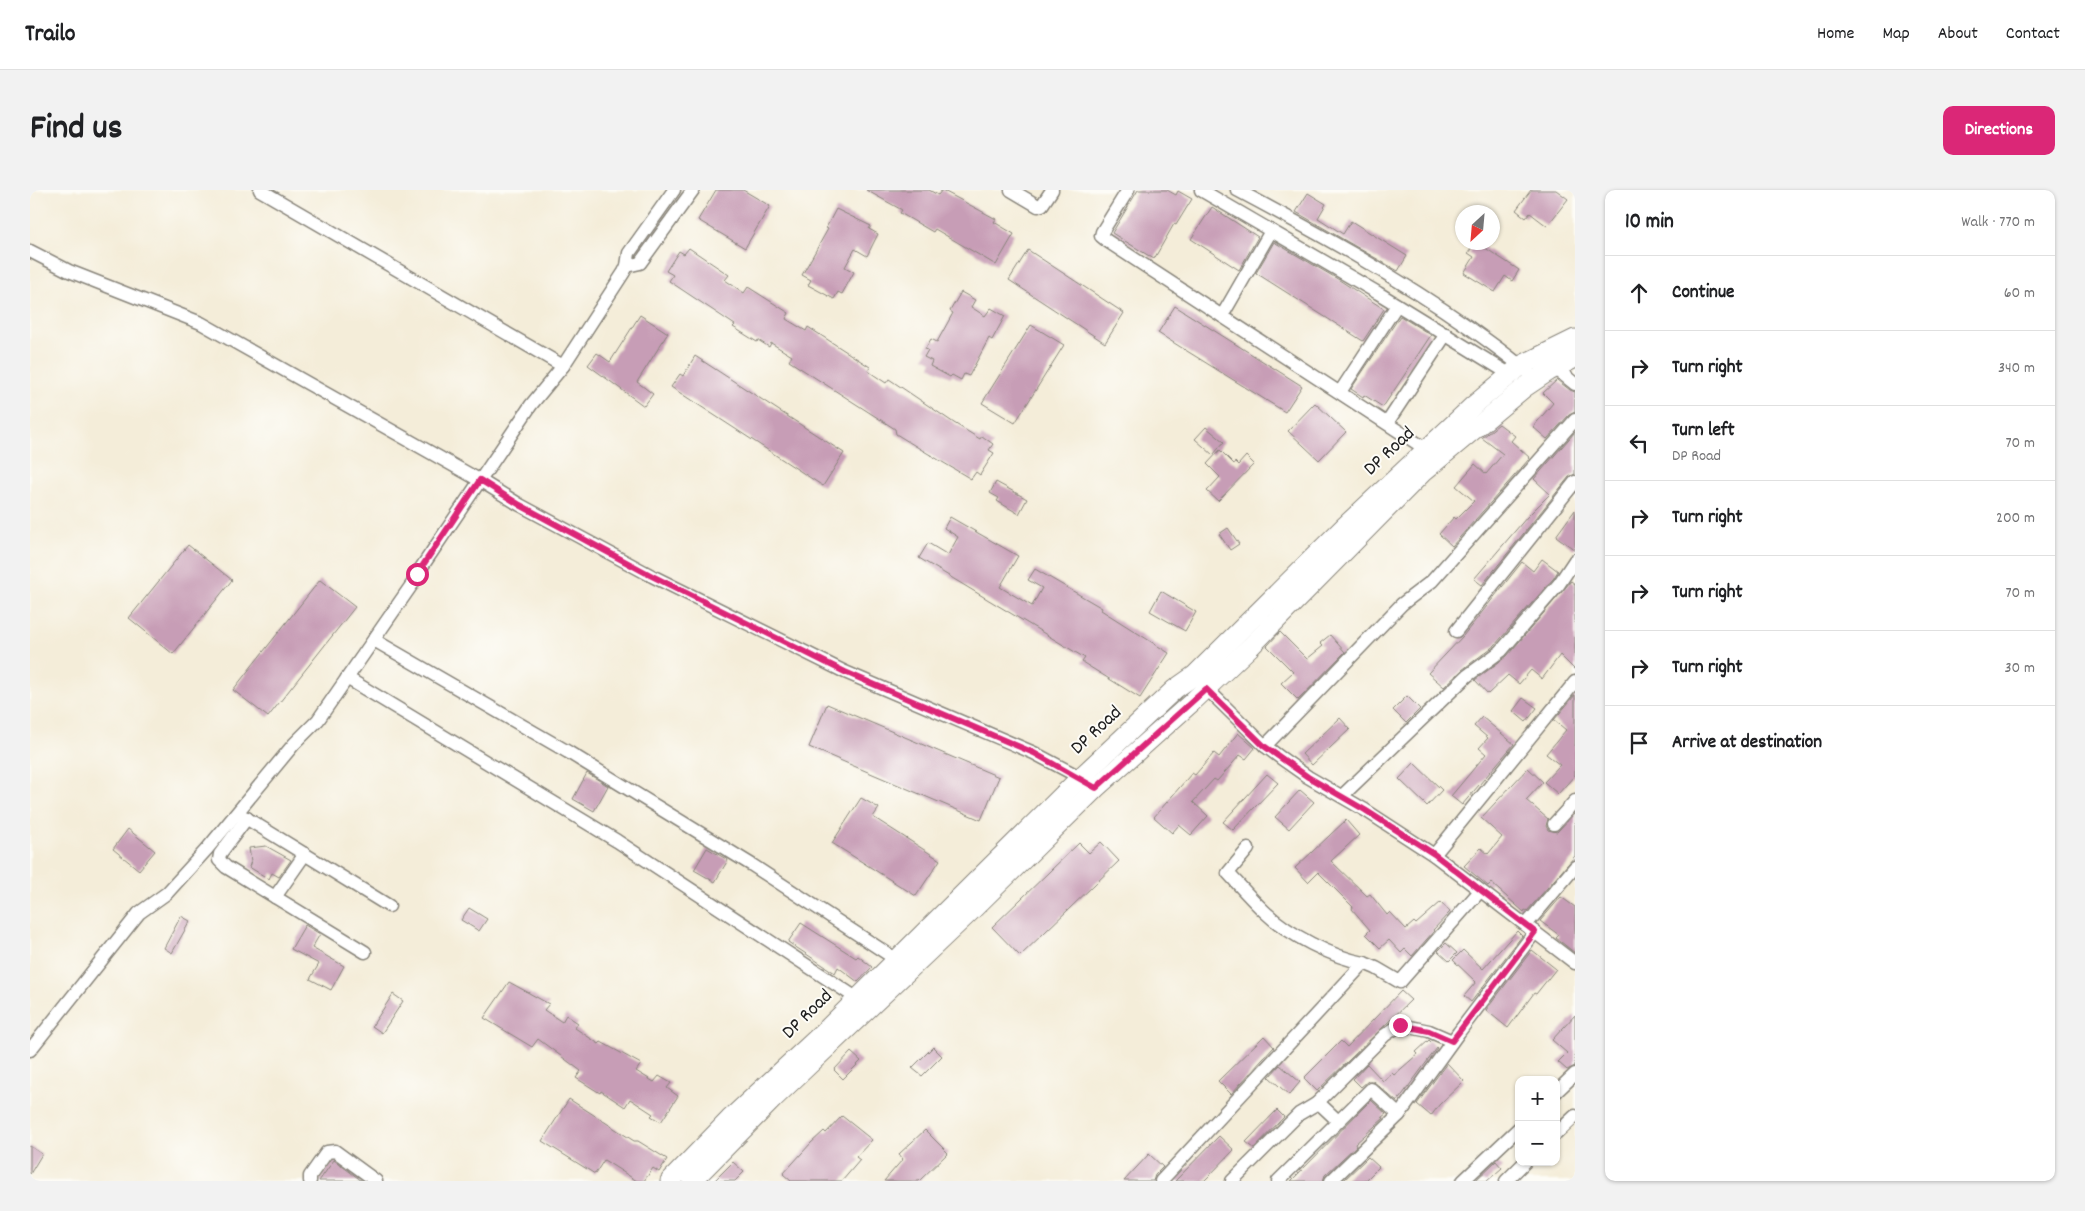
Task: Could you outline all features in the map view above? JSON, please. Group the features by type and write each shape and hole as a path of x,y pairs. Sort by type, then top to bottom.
{"street":[{"path":"260,190 563,366"},
{"path":"365,952 226,867 219,860 220,854 242,815 294,744 318,720 374,640 531,405 563,366 627,266 629,253 674,190"},
{"path":"627,266 640,263 693,190"},
{"path":"1011,190 1038,206 1042,205 1052,190"},
{"path":"1128,190 1101,236 1433,454"},
{"path":"1201,190 1446,334 1536,380"},
{"path":"1237,190 1303,225 1433,302 1516,370"},
{"path":"1222,316 1271,231"},
{"path":"30,250 69,272 201,323 345,406 480,480 520,505 652,576 845,672 1034,753 1088,783"},
{"path":"1340,392 1397,304"},
{"path":"1387,423 1446,334"},
{"name":"DP Road","path":"692,1181 773,1099 970,912 1175,689 1200,682 1433,454 1474,405 1516,370 1575,339"},
{"name":"DP Road","path":"1433,454 1536,380 1575,358"},
{"path":"1555,368 1575,384"},
{"path":"1264,746 1402,604 1432,581 1575,420"},
{"path":"1456,631 1575,482"},
{"path":"1342,796 1467,676 1501,651 1559,584 1575,560"},
{"path":"374,640 568,752 752,864 896,960"},
{"path":"347,678 617,841 858,999"},
{"path":"1200,682 1264,746 1308,777 1342,796 1434,854 1575,963"},
{"path":"1434,854 1575,682"},
{"name":"DP Road","path":"670,1181 730,1119 858,999 896,960 1088,783"},
{"path":"1554,824 1575,801"},
{"path":"242,815 390,906"},
{"path":"30,1050 139,913 167,893 207,849 242,815"},
{"path":"1248,849 1228,873 1266,914 1309,943 1348,960 1364,963 1376,968 1400,982 1480,891"},
{"path":"275,897 305,854"},
{"path":"1331,1181 1399,1115 1575,867"},
{"path":"1161,1181 1364,963"},
{"path":"1232,1181 1299,1114 1316,1104 1386,1035 1400,1025 1429,1031 1452,1041"},
{"path":"1560,1088 1575,1074"},
{"path":"1278,1181 1371,1089 1399,1115"},
{"path":"1316,1104 1321,1105 1338,1121"},
{"path":"1560,1130 1575,1116"},
{"path":"1463,1181 1515,1132"},
{"path":"310,1181 310,1176 330,1150 335,1151 376,1181"},
{"path":"1506,1181 1521,1166"}],"building":[{"path":"716,190 743,190 770,206 745,248 698,220"},
{"path":"866,190 929,190 938,195 942,190 996,219 994,222 1014,234 996,265 935,229 933,232 900,213 902,210"},
{"path":"1138,190 1167,190 1176,195 1178,191 1192,199 1176,225 1174,224 1154,259 1112,233"},
{"path":"1531,190 1556,190 1568,199 1547,226 1530,213 1526,218 1516,210"},
{"path":"1308,193 1326,204 1318,218 1343,234 1351,221 1407,256 1398,271 1296,212"},
{"path":"1212,207 1258,237 1239,270 1191,239"},
{"path":"836,209 871,226 869,229 878,234 867,256 855,249 845,267 854,272 842,294 838,292 834,299 808,285 811,280 802,275 828,229 826,228"},
{"path":"1274,242 1336,278 1384,309 1363,341 1256,273"},
{"path":"689,248 729,275 725,280 744,293 748,287 789,313 786,319 806,331 808,327 870,367 868,371 886,383 889,379 954,423 980,439 982,436 993,444 989,450 994,453 980,475 976,472 971,479 896,434 895,429 789,361 792,356 771,343 769,347 758,340 757,342 669,281 673,275 666,271 679,251 684,254"},
{"path":"1028,250 1124,313 1105,343 1009,280"},
{"path":"1470,250 1488,250 1519,270 1512,281 1505,276 1495,292 1464,273 1474,257 1468,253"},
{"path":"961,292 975,300 971,307 985,316 991,308 1005,316 992,340 989,338 969,376 964,374 961,380 952,375 950,377 930,366 932,361 924,357 928,350 925,349 931,339 937,342 953,313 950,311"},
{"path":"1175,306 1302,386 1285,412 1158,333"},
{"path":"640,315 668,333 637,382 653,394 644,406 588,365 597,353 610,362"},
{"path":"1400,316 1431,335 1383,407 1351,389"},
{"path":"1031,325 1064,345 1015,423 982,403"},
{"path":"695,356 844,453 823,486 671,387 680,374 683,376"},
{"path":"1557,380 1575,392 1575,412 1569,415 1547,439 1533,427 1553,403 1543,393"},
{"path":"1315,403 1346,432 1319,460 1288,431"},
{"path":"1499,424 1515,436 1511,441 1530,458 1452,546 1439,534 1454,517 1456,519 1474,501 1456,486 1475,464 1486,474 1503,454 1482,438"},
{"path":"1206,427 1224,442 1213,455 1195,439"},
{"path":"1575,432 1575,474 1569,477 1482,585 1474,579 1527,517 1550,494 1534,479"},
{"path":"1220,450 1234,464 1235,462 1238,465 1246,456 1254,464 1218,501 1207,491 1220,477 1207,464"},
{"path":"996,482 1027,499 1019,514 997,501 999,498 990,493"},
{"path":"1575,510 1575,550 1556,536"},
{"path":"950,517 1018,556 1000,587 1032,606 1042,588 1028,580 1035,569 1102,608 1101,610 1169,653 1140,698 1082,662 1085,658 919,558 928,543 948,555 958,537 944,528"},
{"path":"1228,528 1239,544 1230,550 1219,534"},
{"path":"188,545 232,580 173,654 129,618"},
{"path":"1542,559 1558,571 1495,645 1462,670 1444,687 1428,673 1463,636 1522,562 1533,571"},
{"path":"320,580 355,607 268,717 233,690"},
{"path":"1571,581 1575,584 1575,670 1560,655 1542,679 1531,670 1519,684 1508,675 1488,694 1475,680 1507,656"},
{"path":"1161,591 1196,612 1185,631 1150,611"},
{"path":"1280,632 1307,659 1323,646 1320,643 1330,635 1345,652 1298,700 1281,683 1293,672 1267,646"},
{"path":"1575,695 1575,775 1558,794 1544,782 1560,765 1546,754 1566,730 1554,720"},
{"path":"1407,696 1420,709 1406,723 1393,710"},
{"path":"1523,698 1537,708 1526,722 1513,711"},
{"path":"827,704 999,777 981,820 809,747"},
{"path":"1482,717 1514,744 1462,805 1451,796 1486,754 1479,748 1488,738 1474,726"},
{"path":"1340,718 1350,729 1312,765 1302,754"},
{"path":"1238,733 1255,748 1246,759 1240,755 1217,781 1214,779 1193,802 1208,816 1191,835 1179,825 1172,833 1154,817 1192,773 1195,775 1214,753 1219,757"},
{"path":"1414,763 1442,790 1427,806 1399,779"},
{"path":"1528,768 1543,782 1526,800 1548,819 1546,826 1548,830 1557,832 1575,813 1575,856 1527,911 1525,910 1524,912 1491,883 1488,886 1464,866 1481,848 1488,854 1502,837 1481,818"},
{"path":"587,773 608,786 594,811 573,799"},
{"path":"1267,774 1278,783 1233,830 1223,822"},
{"path":"1300,790 1314,802 1289,829 1275,817"},
{"path":"861,798 879,808 873,817 940,860 916,896 832,843"},
{"path":"1346,820 1359,835 1331,861 1367,896 1370,894 1387,915 1390,912 1406,929 1414,922 1416,924 1441,902 1450,912 1412,956 1405,949 1401,953 1389,940 1380,948 1366,934 1370,930 1352,909 1353,907 1318,872 1308,882 1295,868"},
{"path":"128,829 155,851 139,870 113,849"},
{"path":"1101,842 1119,861 1020,956 992,927 1079,843 1089,853"},
{"path":"266,846 291,860 279,877 272,873 269,879 249,867 251,861 249,848"},
{"path":"707,848 728,860 715,882 694,870"},
{"path":"1561,897 1575,907 1575,953 1556,938 1559,935 1540,921"},
{"path":"469,908 487,919 479,931 461,920"},
{"path":"181,916 190,921 172,953 164,948"},
{"path":"801,923 856,958 858,956 872,967 858,982 838,967 835,973 788,942"},
{"path":"305,925 320,934 312,948 344,966 331,990 310,979 319,964 291,949"},
{"path":"1517,931 1522,936 1471,1002 1464,996 1476,982 1453,960 1463,950 1483,969"},
{"path":"1446,943 1457,953 1449,961 1438,951"},
{"path":"1532,950 1556,969 1536,994 1534,993 1508,1028 1486,1010"},
{"path":"509,982 549,1004 544,1010 562,1022 566,1015 578,1023 575,1028 599,1044 601,1042 641,1064 636,1071 654,1082 659,1076 671,1083 667,1088 678,1096 661,1122 651,1116 653,1114 630,1099 625,1107 601,1091 600,1093 576,1078 581,1071 538,1039 532,1047 484,1018"},
{"path":"1401,991 1411,1000 1317,1091 1304,1078 1341,1041 1347,1047"},
{"path":"393,994 403,1001 382,1033 372,1026"},
{"path":"1575,1015 1575,1066 1567,1070 1558,1062 1567,1053 1552,1040"},
{"path":"1264,1036 1274,1047 1231,1094 1218,1081"},
{"path":"1429,1040 1437,1048 1397,1102 1373,1081 1368,1081 1361,1087 1353,1079 1367,1064 1383,1081 1392,1073 1394,1075 1418,1054 1416,1052"},
{"path":"933,1047 942,1056 922,1076 912,1068"},
{"path":"851,1052 861,1061 843,1079 834,1070"},
{"path":"1447,1063 1464,1081 1439,1105 1431,1116 1417,1104"},
{"path":"1280,1065 1300,1082 1289,1095 1269,1077"},
{"path":"569,1099 634,1141 638,1141 667,1159 659,1172 653,1168 644,1181 637,1181 604,1160 595,1174 542,1141"},
{"path":"1371,1100 1386,1114 1382,1117 1384,1118 1355,1144 1356,1146 1325,1175 1323,1181 1291,1181"},
{"path":"1277,1110 1284,1117 1254,1148 1246,1142"},
{"path":"842,1116 872,1140 856,1157 860,1160 842,1181 791,1181 783,1174 811,1143 824,1131 826,1133"},
{"path":"925,1130 948,1153 919,1181 884,1181 903,1159 899,1154"},
{"path":"1219,1136 1234,1150 1209,1176 1204,1181 1175,1181"},
{"path":"30,1146 42,1154 30,1174"},
{"path":"1149,1154 1163,1167 1155,1175 1153,1181 1124,1181"},
{"path":"1368,1157 1379,1167 1365,1181 1343,1181"},
{"path":"334,1160 362,1181 319,1181"},
{"path":"1496,1161 1502,1168 1487,1181 1475,1181"},
{"path":"733,1162 744,1172 735,1181 714,1181"}],"route":[{"path":"417,574 480,480 520,505 652,576 845,672 1034,753 1096,788 1206,689 1264,746 1308,777 1365,810 1434,854 1535,932 1452,1041 1413,1026 1400,1025"}]}
